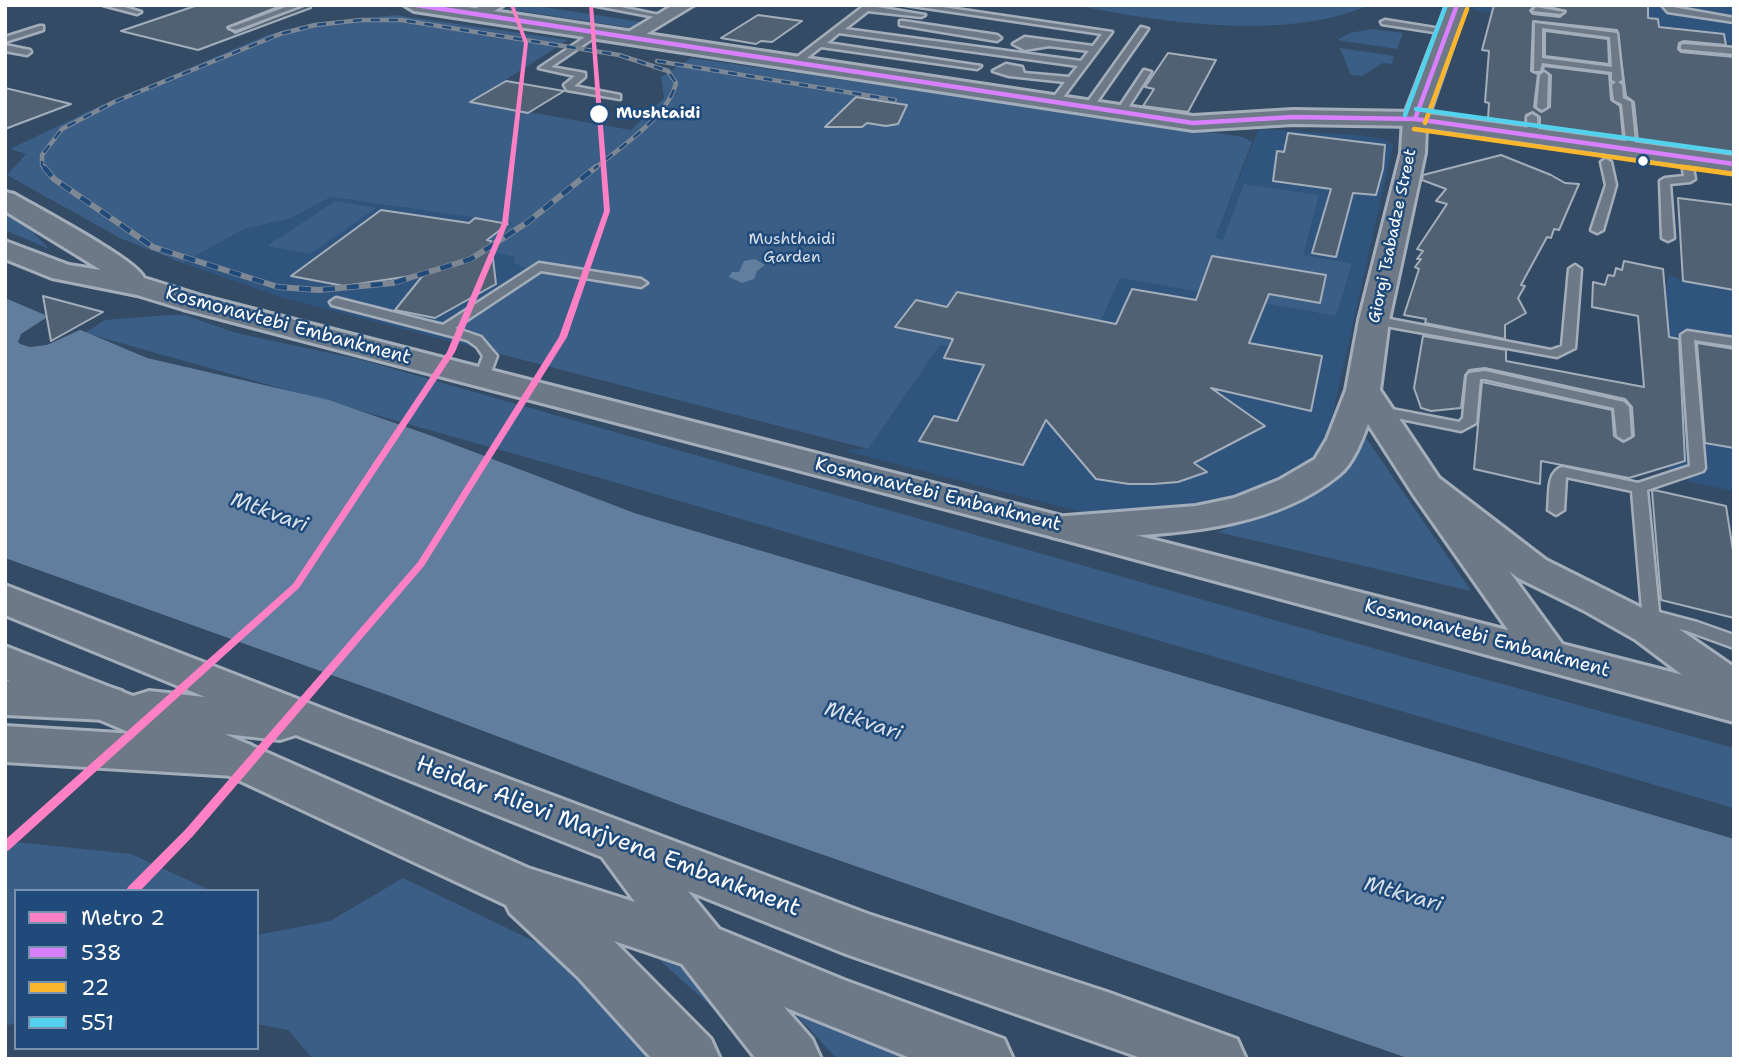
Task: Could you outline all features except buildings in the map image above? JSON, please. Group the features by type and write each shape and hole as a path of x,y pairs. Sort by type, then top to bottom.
{"main road":[{"path":"414,5 1193,123 1293,117 1415,119 1532,126 1632,149"},
{"name":"Giorgi Tsabadze Street","path":"1066,528 1196,518 1244,508 1292,488 1328,466 1370,400 1374,320 1413,153 1415,119 1457,5"},
{"path":"1413,153 1427,146 1471,138 1632,149 1734,164"},
{"name":"Kosmonavtebi Embankment","path":"5,200 99,256 143,287"},
{"name":"Kosmonavtebi Embankment","path":"5,249 62,272 143,287 207,306 1066,528 1734,705"},
{"path":"1370,400 1426,486 1549,656"},
{"path":"1426,486 1532,569 1635,614 1651,629 1734,690"},
{"path":"1493,580 1511,588 1524,589 1532,586 1532,569"},
{"path":"1532,569 1549,603 1553,620 1549,656"},
{"name":"Heidar Alievi Marjvena Embankment","path":"5,599 328,729 903,951 1107,1018 1216,1059"},
{"path":"5,661 236,758 515,886 702,947 832,1001 984,1059"},
{"path":"5,698 106,703 328,729"},
{"path":"5,744 236,758"},
{"path":"620,843 792,1059"},
{"path":"515,886 597,960 691,1059"}],"street":[{"path":"475,15 496,5"},
{"path":"627,38 686,5"}],"lane":[{"path":"107,5 137,12"},
{"path":"233,28 299,5"},
{"path":"596,5 665,17"},
{"path":"910,5 1108,32 1055,102"},
{"path":"1666,5 1668,10 1678,13 1734,20"},
{"path":"795,63 868,6 1101,40"},
{"path":"1536,9 1560,12"},
{"path":"855,16 997,38 1014,37 1019,40 1017,41 1034,41 1038,45 1048,43 1094,49"},
{"path":"1385,22 1447,32"},
{"path":"1542,107 1538,25 1614,34 1619,100 1626,102 1632,149"},
{"path":"5,40 40,28"},
{"path":"1089,107 1144,29"},
{"path":"837,30 1083,64"},
{"path":"597,33 543,68 582,75 569,85 570,88 617,97"},
{"path":"818,44 977,66 989,64 998,66 998,69 1011,67 1019,69 1020,73 1071,80"},
{"path":"1684,47 1734,51"},
{"path":"5,48 27,52"},
{"path":"1539,68 1616,78"},
{"path":"1121,112 1147,72"},
{"path":"1668,238 1665,181 1690,179 1686,157"},
{"path":"1597,230 1611,186 1606,162"},
{"path":"445,329 539,267 641,283"},
{"path":"1374,320 1552,354 1562,352 1568,348 1569,342 1575,269"},
{"path":"336,302 472,336 485,345 490,356 482,377"},
{"path":"1556,510 1559,474 1562,472 1639,488 1698,468 1687,335 1734,342"},
{"path":"1370,400 1461,427 1469,423 1474,376 1485,375 1620,405 1624,436"},
{"path":"1639,488 1635,614 1691,626 1734,642"}],"shaded area":[{"path":"1475,5 1734,5 1734,44 1520,21 1520,16 1473,10"},
{"path":"1259,129 1355,135 1383,139 1393,145 1325,447 1276,487 1217,508 1097,516 842,450 868,449 940,345 1080,367 1120,278 1336,316 1351,264 1214,239"},
{"path":"330,197 516,223 476,247 517,257 513,263 530,269 481,336 496,353 283,298 183,263 244,229 289,219"},
{"path":"1669,275 1683,281 1734,290 1734,491 1690,482 1665,467 1685,460 1680,408 1665,369 1665,296"}],"green space":[{"path":"515,5 642,22 631,28 507,9"},
{"path":"1077,5 1369,5 1337,16 1302,23 1264,26 1147,18"},
{"name":"Mushthaidi Garden","path":"395,15 568,40 471,102 631,130 664,98 661,77 691,58 1243,137 1252,142 1215,238 1223,240 1244,184 1319,195 1303,255 1352,264 1336,316 1120,278 1080,367 940,345 868,449 496,353 481,336 441,323 529,269 513,263 516,257 475,248 514,223 331,197 289,219 244,229 183,263 120,238 7,175 26,154 10,149 100,106 267,35 305,25"},
{"path":"1372,29 1403,33 1397,49 1337,40 1350,33"},
{"path":"1340,48 1394,56 1392,64 1383,63 1362,76 1351,75"},
{"path":"335,201 376,208 310,254 267,246"},
{"path":"5,211 22,221 49,249 5,230"},
{"path":"185,315 236,333 362,360 1397,655 1734,748 1734,808 614,482 85,333 105,320"},
{"path":"1364,435 1471,591 1218,532 1293,501 1332,476"},
{"path":"5,841 131,854 208,889 14,889 14,1024 5,1026"},
{"path":"403,878 596,971 703,1059 313,1059 288,1030 259,1024 259,935 330,921"},
{"path":"656,957 704,974 770,1059"},
{"path":"767,983 949,1059 837,1059"}],"water":[{"path":"755,259 765,265 757,271 754,279 742,283 729,277 732,272 739,272 744,261"},
{"name":"Mtkvari","path":"5,298 147,358 329,400 637,514 1734,839 1734,1059 1410,1059 680,805 393,697 5,558"}],"pier":[{"path":"52,314 84,328 47,345 30,347 18,342 21,334"}],"railway":[{"path":"45,169 42,155 62,129 114,102 280,34 315,25 361,20 401,20 619,55 668,71 676,83 663,108 642,130 594,169"},
{"path":"657,61 895,100"},
{"path":"44,167 54,179 153,247 278,287 319,290 393,283 471,259 528,222 596,167"}],"metro line":[{"name":"2","path":"5,847 296,586 451,352 505,223 526,43 512,5"},
{"name":"2","path":"134,889 189,833 421,564 563,337 607,211 591,5"}],"transit line":[{"name":"538","path":"416,5 1193,123 1293,117 1415,119 1734,164"},
{"name":"551","path":"1405,115 1446,5"},
{"name":"538","path":"1415,119 1457,5"},
{"name":"22","path":"1425,123 1467,9"},
{"name":"551","path":"1416,109 1734,153"},
{"name":"22","path":"1414,129 1733,174"}],"place":[{"name":"Mushtaidi","path":"599,114"}]}
